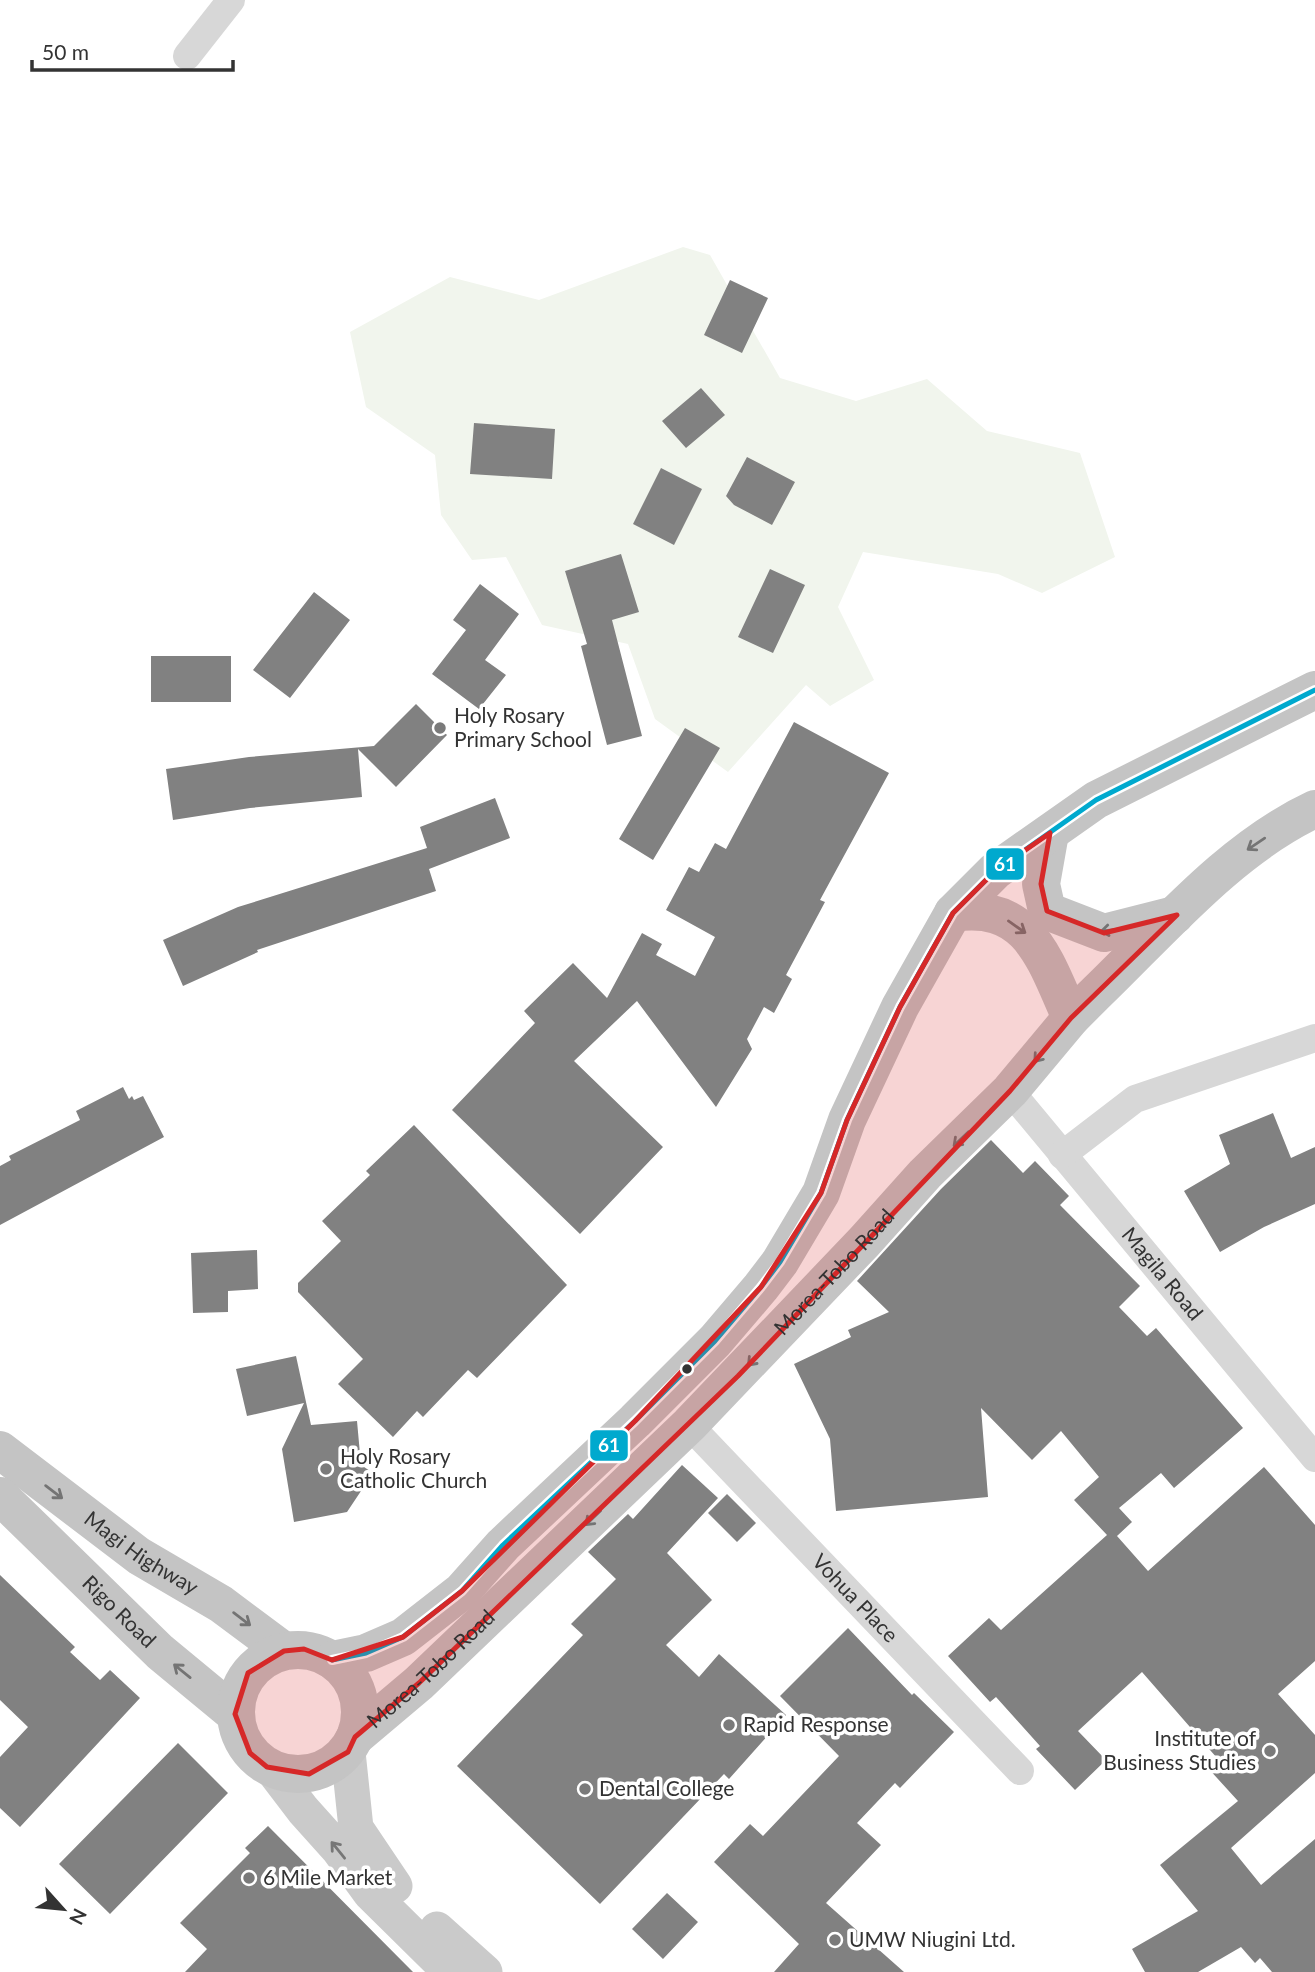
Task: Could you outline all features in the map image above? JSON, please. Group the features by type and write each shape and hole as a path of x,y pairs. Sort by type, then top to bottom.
{"highway":[{"name":"Morea-Tobo Road","path":"332,1660 366,1653 403,1637 462,1591 503,1545 635,1421 715,1341 780,1262 821,1193 847,1120 894,1020 953,913 995,871 1096,800 1315,691"},
{"name":"Morea-Tobo Road","path":"351,1745 689,1425 897,1204 1010,1091 1071,1018 1177,915 1237,857 1293,820 1315,810"},
{"path":"1050,833 1041,884 1047,911 1104,933 1177,915"},
{"path":"953,913 971,911 997,914 1023,930 1038,947 1071,1018"},
{"path":"821,1193 835,1215 852,1222 897,1204"},
{"name":"Magi Highway","path":"0,1450 139,1556 221,1604 284,1651"},
{"name":"Rigo Road","path":"3,1505 160,1653 235,1714"},
{"path":"304,1649 323,1654 340,1665 352,1680 359,1698 360,1718 351,1745 329,1767 309,1774 287,1774 271,1768 250,1753 239,1735 235,1714 238,1692 248,1673 264,1659 284,1651 304,1649"}],"main road":[{"path":"351,1745 356,1828 390,1881 449,1941 485,1972"},
{"path":"271,1768 303,1810 338,1849 370,1893 450,1972"}],"street":[{"path":"187,56 232,0"},
{"path":"1062,1155 1135,1099 1315,1038"},
{"name":"Magila Road","path":"1010,1091 1315,1458"},
{"name":"Vohua Place","path":"689,1425 1020,1771"}],"highlighted area":[{"path":"1050,833 1041,884 1047,911 1104,933 1177,915 1071,1018 1010,1091 738,1376 419,1683 355,1737 348,1752 309,1774 267,1767 250,1753 235,1714 248,1673 284,1651 304,1649 332,1660 403,1637 462,1591 635,1421 761,1287 821,1193 847,1120 900,1007 953,913 995,871"}],"shaded area":[{"path":"683,247 710,255 780,378 856,401 927,379 987,431 1080,453 1115,557 1042,593 998,574 863,552 838,607 874,680 830,706 806,685 728,772 655,719 628,644 542,625 506,557 472,560 441,515 435,455 366,407 350,332 450,277 539,300"}],"building":[{"path":"730,280 768,298 742,353 704,335"},
{"path":"701,388 725,415 686,448 662,421"},
{"path":"474,423 555,429 552,479 470,474"},
{"path":"747,457 795,482 772,525 734,505 726,496"},
{"path":"661,468 702,489 674,545 633,524"},
{"path":"621,554 639,612 612,620 642,736 607,745 581,646 587,644 565,571"},
{"path":"770,569 805,585 773,653 738,637"},
{"path":"480,584 519,614 485,660 506,675 479,709 432,674 466,630 453,620"},
{"path":"314,592 350,620 290,698 253,670"},
{"path":"151,656 231,656 231,702 151,702"},
{"path":"416,704 447,735 396,787 358,749 362,797 250,808 173,820 166,769 249,757 374,746"},
{"path":"794,722 889,773 820,900 825,902 786,975 792,979 774,1013 764,1007 747,1039 752,1049 716,1107 637,1001 574,1061 663,1147 580,1234 452,1110 535,1023 524,1011 573,963 607,998 642,933 662,944 656,955 695,976 715,937 666,910 689,867 699,872 715,843 726,849"},
{"path":"685,728 720,748 653,860 619,839"},
{"path":"495,798 510,838 429,869 436,891 257,950 258,952 183,986 163,940 238,907 427,848 420,827"},
{"path":"123,1087 129,1099 132,1096 134,1100 143,1096 164,1137 0,1225 0,1166 11,1160 9,1156 80,1120 76,1111"},
{"path":"1273,1113 1291,1158 1315,1147 1315,1204 1264,1227 1220,1252 1184,1191 1230,1164 1219,1135"},
{"path":"414,1125 567,1285 477,1378 468,1370 423,1417 417,1411 393,1437 338,1384 363,1359 298,1292 298,1283 341,1241 322,1221 370,1175 366,1171"},
{"path":"991,1140 1023,1173 1035,1161 1069,1196 1060,1205 1140,1286 1119,1307 1147,1336 1156,1328 1243,1428 1174,1488 1161,1473 1119,1508 1132,1522 1117,1536 1148,1571 1264,1467 1315,1525 1315,1661 1278,1694 1315,1735 1315,1773 1231,1848 1261,1885 1315,1839 1315,1972 1272,1972 1260,1958 1255,1963 1241,1947 1198,1972 1145,1972 1132,1949 1198,1911 1160,1865 1238,1801 1207,1767 1217,1758 1142,1672 1078,1731 1106,1760 1075,1790 1036,1749 1040,1746 996,1697 990,1702 948,1656 989,1618 1001,1630 1107,1535 1074,1500 1099,1477 1061,1431 1032,1460 981,1408 988,1497 836,1511 830,1439 794,1364 851,1337 848,1330 889,1312 857,1281 941,1189"},
{"path":"257,1250 258,1289 228,1291 228,1312 193,1313 191,1253"},
{"name":"Holy Rosary Catholic Church","path":"296,1356 311,1425 357,1421 361,1465 373,1473 347,1512 294,1522 282,1449 304,1403 247,1416 236,1369"},
{"path":"682,1465 718,1498 667,1553 712,1600 666,1645 699,1677 719,1654 786,1715 729,1779 724,1774 600,1904 457,1766 583,1635 571,1624 616,1579 588,1552 628,1514 633,1519"},
{"path":"727,1494 756,1523 737,1542 708,1513"},
{"path":"0,1575 75,1647 70,1652 100,1680 110,1670 140,1698 20,1827 0,1808 0,1757 28,1727 0,1700"},
{"path":"848,1628 912,1695 914,1693 954,1732 900,1788 895,1783 857,1823 881,1845 826,1903 904,1972 774,1972 799,1944 714,1862 750,1824 763,1836 839,1756 780,1696"},
{"path":"178,1743 228,1793 110,1914 59,1864"},
{"path":"268,1826 413,1972 185,1972 207,1949 180,1923 250,1853 245,1848"},
{"path":"667,1893 698,1922 663,1959 632,1929"}],"transit line":[{"name":"61","path":"332,1660 366,1653 403,1637 462,1591 503,1545 635,1421 715,1341 761,1287 780,1262 821,1193 847,1120 900,1007 953,913 995,871 1096,800 1315,690"}],"place":[{"name":"Holy Rosary Primary School","path":"440,728"},
{"name":"Holy Rosary Catholic Church","path":"326,1469"},
{"name":"Rapid Response","path":"729,1725"},
{"name":"Institute of Business Studies","path":"1270,1751"},
{"name":"Dental College","path":"585,1789"},
{"name":"6 Mile Market","path":"249,1878"},
{"name":"UMW Niugini Ltd.","path":"835,1940"}]}
